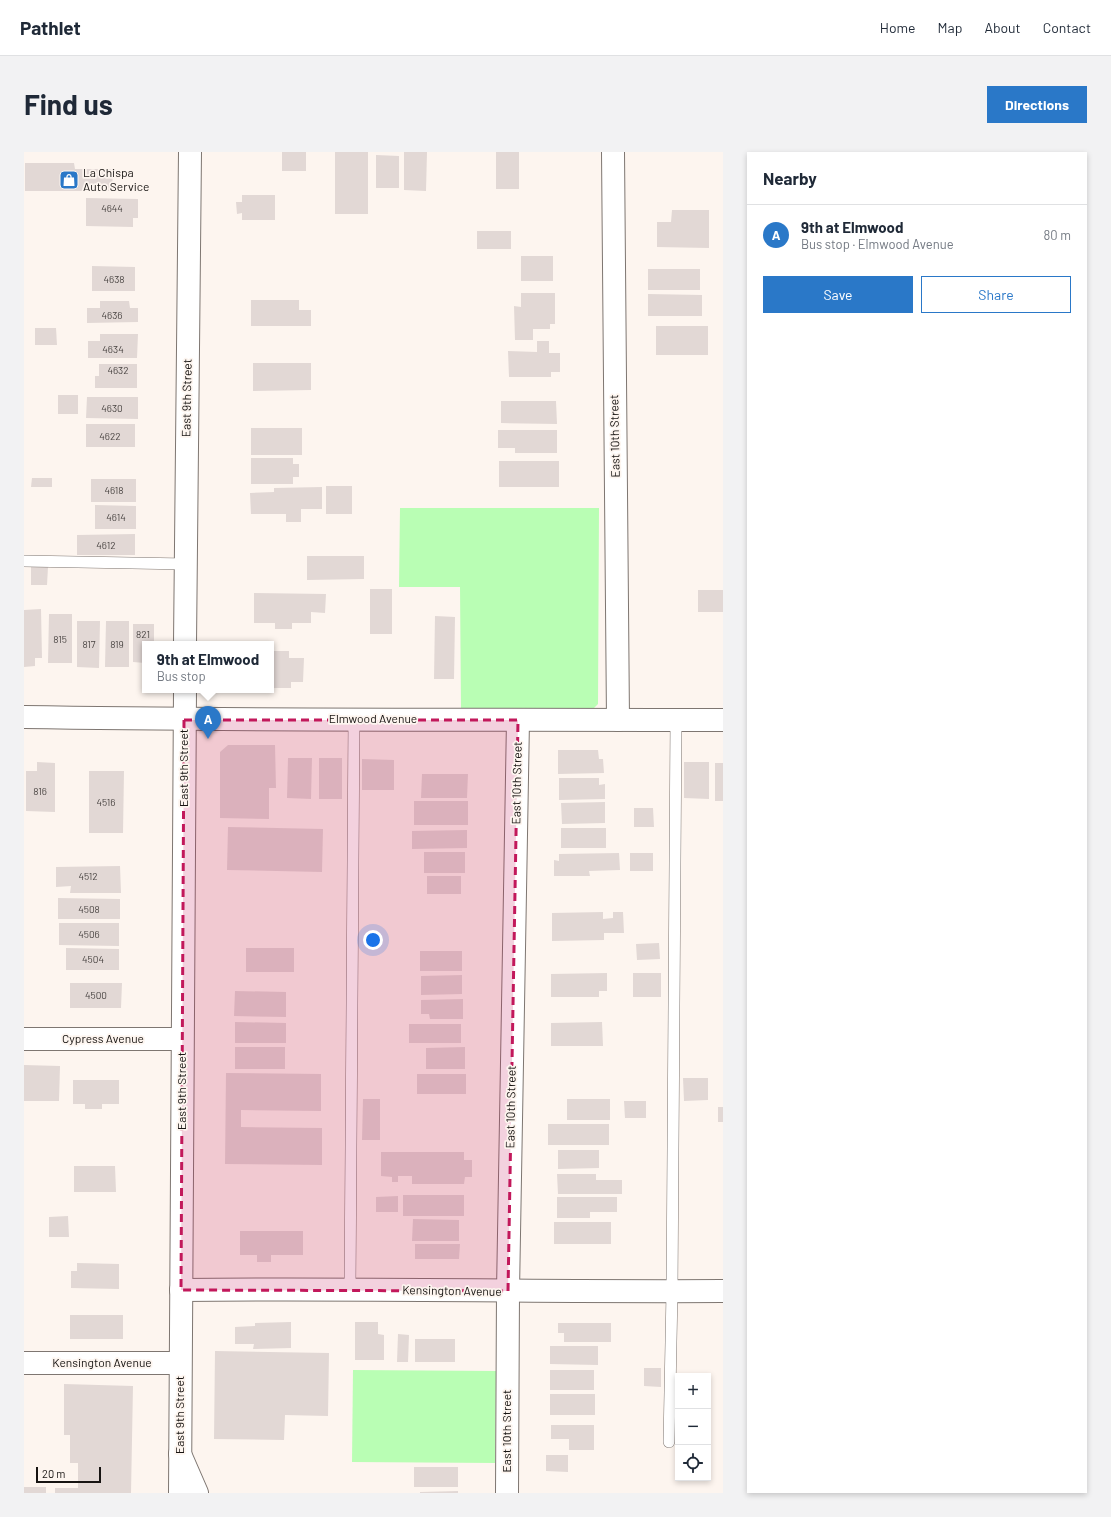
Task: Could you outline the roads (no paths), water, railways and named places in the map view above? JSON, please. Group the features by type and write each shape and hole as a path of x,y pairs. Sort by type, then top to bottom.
{"street":[{"name":"East 9th Street","path":"185,641 190,152"},
{"name":"East 10th Street","path":"613,152 618,720"},
{"name":"East 9th Street","path":"180,1493 184,693"},
{"name":"Elmwood Avenue","path":"24,717 184,720 723,720"},
{"name":"East 10th Street","path":"507,1493 508,1291 518,720"},
{"name":"Cypress Avenue","path":"24,1039 182,1040"},
{"name":"Kensington Avenue","path":"181,1290 350,1289 672,1292 723,1291"},
{"name":"Kensington Avenue","path":"24,1363 180,1363"},
{"path":"180,1454 197,1493"}],"lane":[{"path":"24,561 186,564"},
{"path":"350,1289 354,719"},
{"path":"669,1442 672,1292 676,720"}],"place":[{"name":"La Chispa Auto Service","path":"69,180"},
{"name":"9th at Elmwood","path":"208,739"}]}
